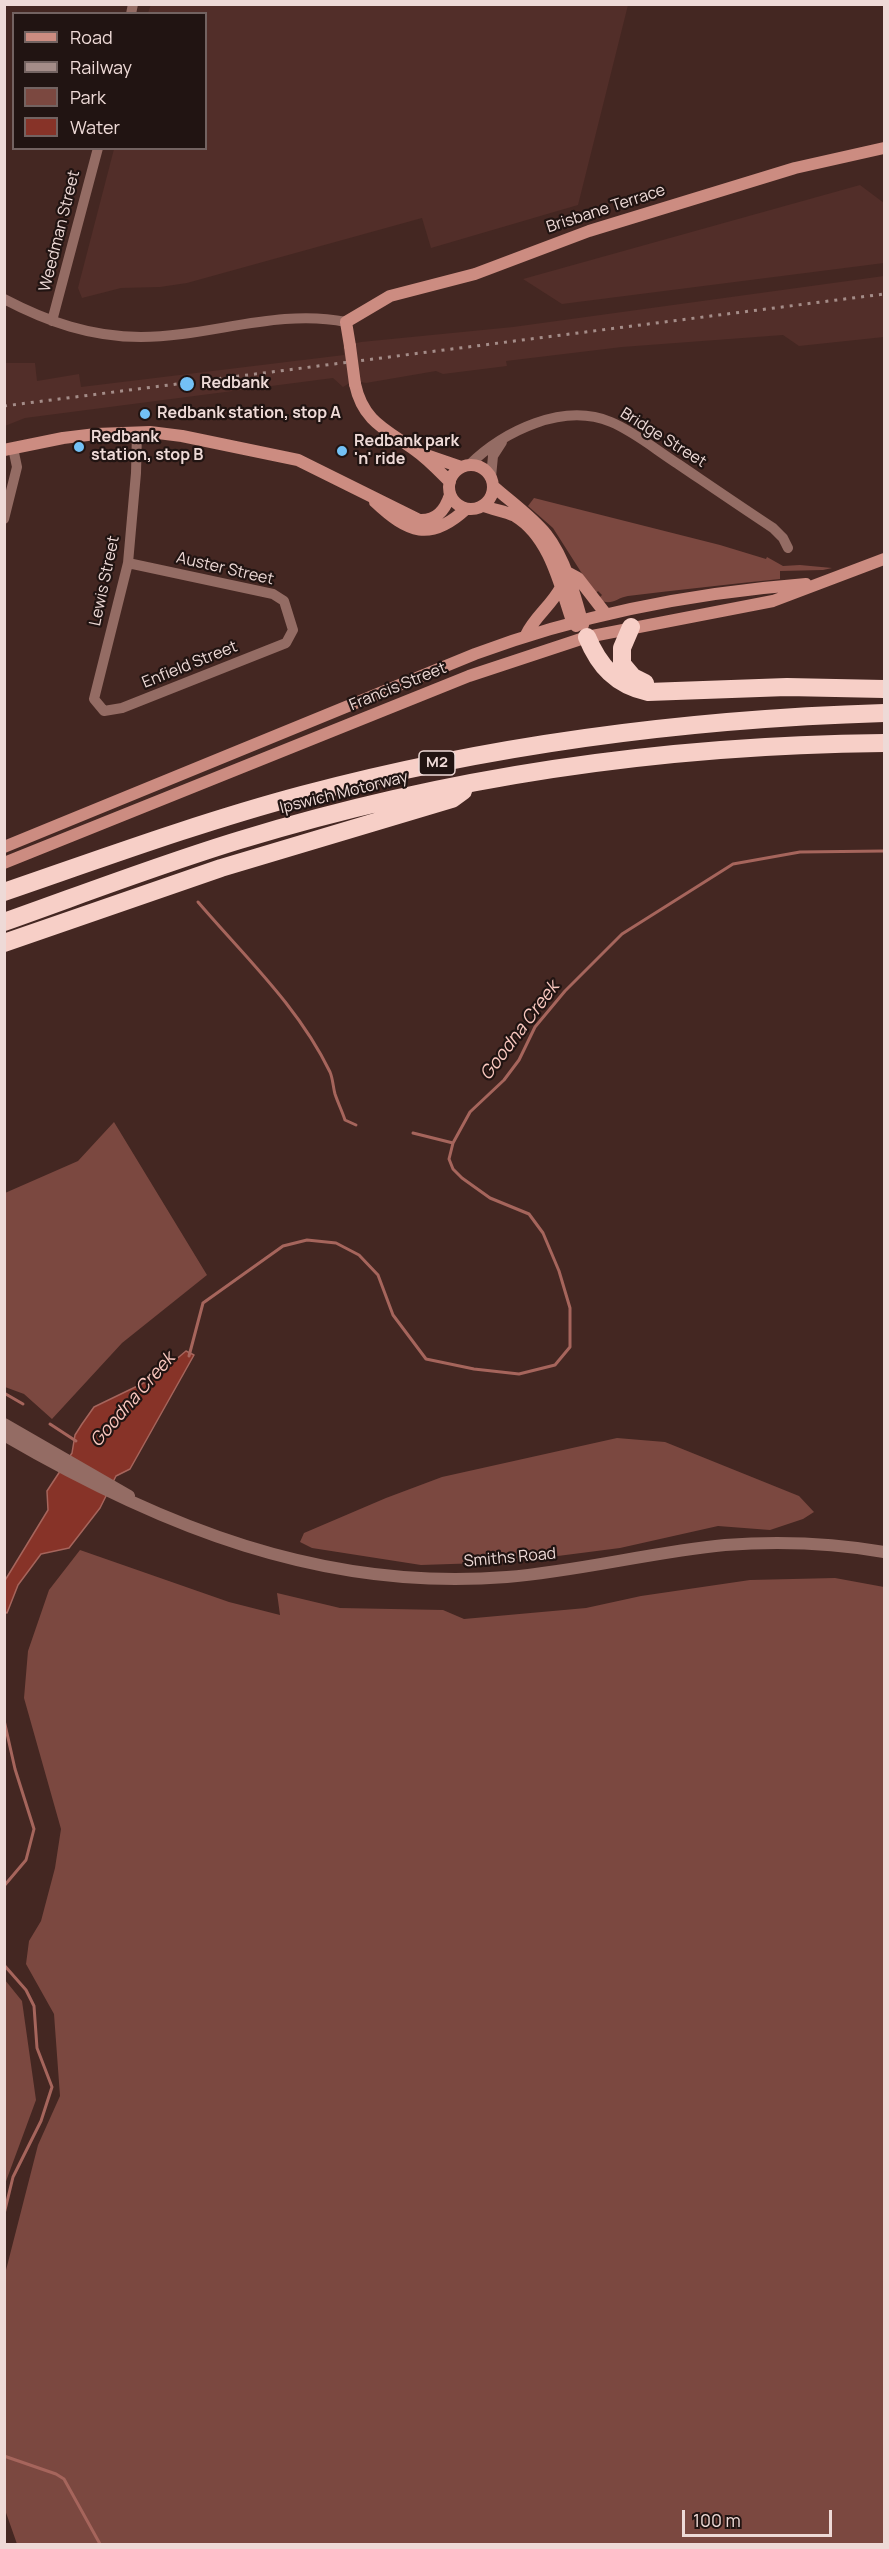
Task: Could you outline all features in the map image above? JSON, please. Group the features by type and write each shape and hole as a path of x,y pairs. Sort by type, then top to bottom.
{"highway":[{"path":"631,627 621,654 627,673 649,684 697,689"},
{"path":"586,637 601,664 626,685 656,692 787,687 885,689"},
{"name":"Ipswich Motorway","path":"4,892 217,820 300,795 410,768 551,741 634,730 758,718 885,713"},
{"name":"Ipswich Motorway","path":"4,922 241,840 374,804 474,782 577,765 687,752 885,743"},
{"path":"4,943 221,867 452,799 474,782"}],"main road":[{"name":"Brisbane Terrace","path":"346,322 390,296 475,274 600,227 795,168 885,148"},
{"path":"346,322 355,384 359,400 369,417 418,452 450,482"},
{"path":"9,449 70,437 137,432 182,436 285,457 309,465 414,519 425,521 435,518 444,510 450,495 452,476 465,466"},
{"path":"418,452 465,466 482,468 492,482 544,532 555,547 566,571 577,620"},
{"path":"484,506 492,494 492,482"},
{"path":"450,495 459,506 466,509 484,506 509,513 531,530 546,551 586,637"},
{"path":"368,496 387,514 405,526 422,531 442,527 466,509"},
{"name":"Francis Street","path":"4,863 469,676 586,637 631,627 752,607 885,559"},
{"path":"566,571 578,578 605,613"},
{"name":"Francis Street","path":"4,847 526,635 605,613 679,599 818,583"},
{"path":"526,635 534,619 549,607 561,587"}],"street":[{"name":"Weedman Street","path":"52,321 97,150"},
{"path":"4,299 52,321 85,331 142,337 280,320 314,319 346,322"},
{"name":"Bridge Street","path":"465,466 491,446 535,423 564,417 593,417 612,422 773,528 783,538 788,548"},
{"name":"Lewis Street","path":"94,699 128,563 136,473 137,432"},
{"path":"492,482 493,456 502,441"},
{"path":"4,519 17,467 9,449"},
{"name":"Auster Street","path":"128,563 273,594 284,601 293,630"},
{"name":"Enfield Street","path":"94,699 104,711 122,708 286,643 293,630"},
{"name":"Smiths Road","path":"4,1424 58,1460"},
{"name":"Smiths Road","path":"4,1435 58,1460 148,1508 240,1546 339,1570 398,1577 458,1579 508,1577 724,1545 806,1544 885,1552"}],"shaded area":[{"path":"151,4 628,4 578,205 431,248 422,218 187,283 160,287 121,288 82,298 78,288 114,150 207,150 207,12 148,12"},
{"path":"860,185 884,203 884,263 562,304 523,279"},
{"path":"884,276 884,337 799,346 783,335 622,347 506,361 507,366 443,374 436,371 348,384 343,387 333,378 25,418 5,426 4,363 35,363 37,381 79,374 81,387 344,355 343,346 361,342 513,327"}],"green space":[{"path":"534,498 720,545 766,559 767,557 783,566 832,568 780,571 780,579 628,596 606,602 598,599 602,595 598,591 595,594 553,528 528,506"},
{"path":"114,1122 207,1275 122,1343 52,1419 24,1394 5,1387 5,1193 78,1161"},
{"path":"617,1438 665,1442 799,1496 814,1512 803,1519 770,1530 718,1526 620,1548 511,1562 421,1565 312,1548 300,1542 304,1533 442,1477"},
{"path":"80,1550 229,1602 280,1615 277,1593 340,1608 443,1610 464,1619 586,1608 641,1596 750,1580 835,1578 884,1587 884,2544 17,2544 4,2507 5,2274 38,2145 60,2096 54,2014 26,1964 29,1941 41,1921 55,1868 61,1829 24,1698 28,1651 49,1590"},
{"path":"5,1980 22,2001 36,2100 5,2184"}],"water":[{"path":"186,1351 194,1355 130,1469 116,1476 100,1508 69,1548 41,1554 18,1585 7,1613 5,1612 4,1582 48,1510 47,1491 72,1453 75,1435 82,1424 94,1407 154,1378"}],"waterway":[{"name":"Goodna Creek","path":"189,1356 203,1303 283,1246 307,1240 336,1243 359,1255 378,1275 393,1315 426,1359 474,1369 519,1374 555,1365 570,1347 570,1308 559,1271 543,1233 529,1214 490,1198 462,1178 453,1169 449,1159 453,1143 470,1112 504,1080 519,1060 535,1027 565,991 622,934 733,864 800,852 884,851"},
{"path":"198,902 270,983 302,1025 330,1072 345,1120 356,1125"},
{"path":"413,1133 453,1143"},
{"path":"4,1393 23,1404"},
{"path":"50,1424 76,1441"},
{"name":"Goodna Creek","path":"4,1720 15,1769 34,1829 26,1860 4,1886"},
{"name":"Goodna Creek","path":"4,1965 26,1990 34,2006 37,2048 52,2087 41,2121 13,2177 4,2214"},
{"path":"4,2456 56,2474 64,2479 100,2544"}],"railway":[{"path":"4,406 884,294"}],"place":[{"name":"Redbank","path":"187,384"},
{"name":"Redbank station, stop A","path":"145,414"},
{"name":"Redbank station, stop B","path":"79,447"},
{"name":"Redbank park 'n' ride","path":"342,451"}]}
